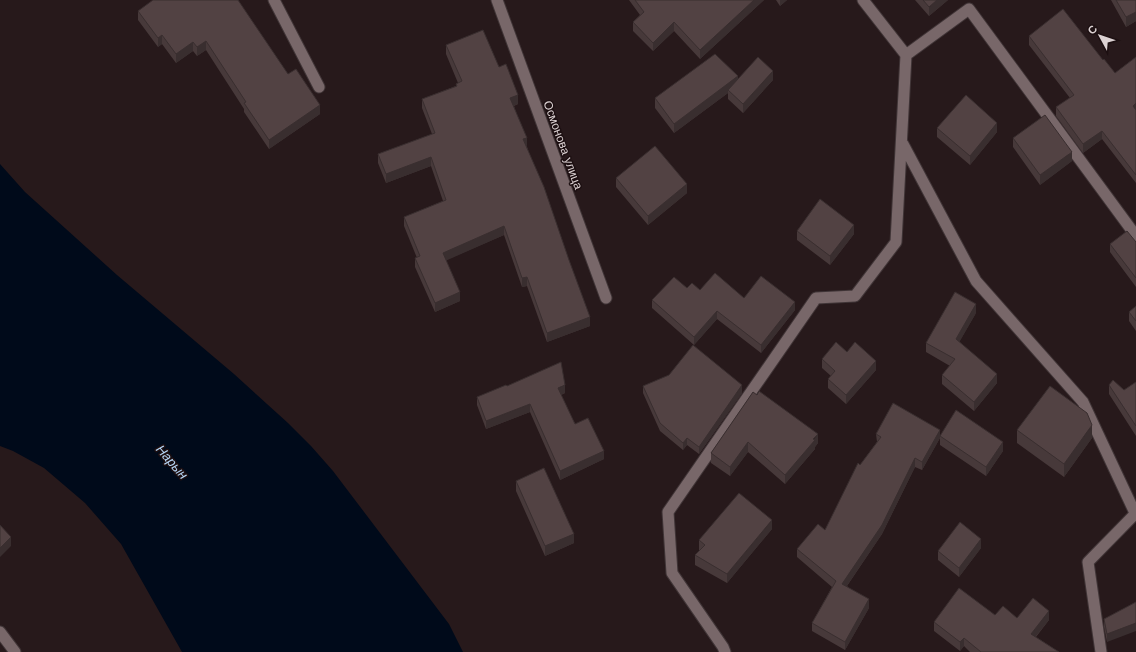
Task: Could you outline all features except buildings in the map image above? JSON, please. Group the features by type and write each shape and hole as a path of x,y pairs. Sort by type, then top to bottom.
{"street":[{"path":"274,0 319,87"},
{"name":"Осмонова улица","path":"497,0 606,298"},
{"path":"725,652 672,573 668,512 816,298 855,296 896,242 906,55 863,0"},
{"path":"906,55 969,9 1136,236"},
{"path":"902,143 976,281 1083,402 1135,513 1088,562 1101,652"},
{"path":"0,632 15,652"}],"water":[{"name":"Нарын","path":"0,164 25,192 117,275 234,374 311,446 333,471 449,624 463,652 182,652 121,544 85,503 44,468 13,451 0,446"}]}
